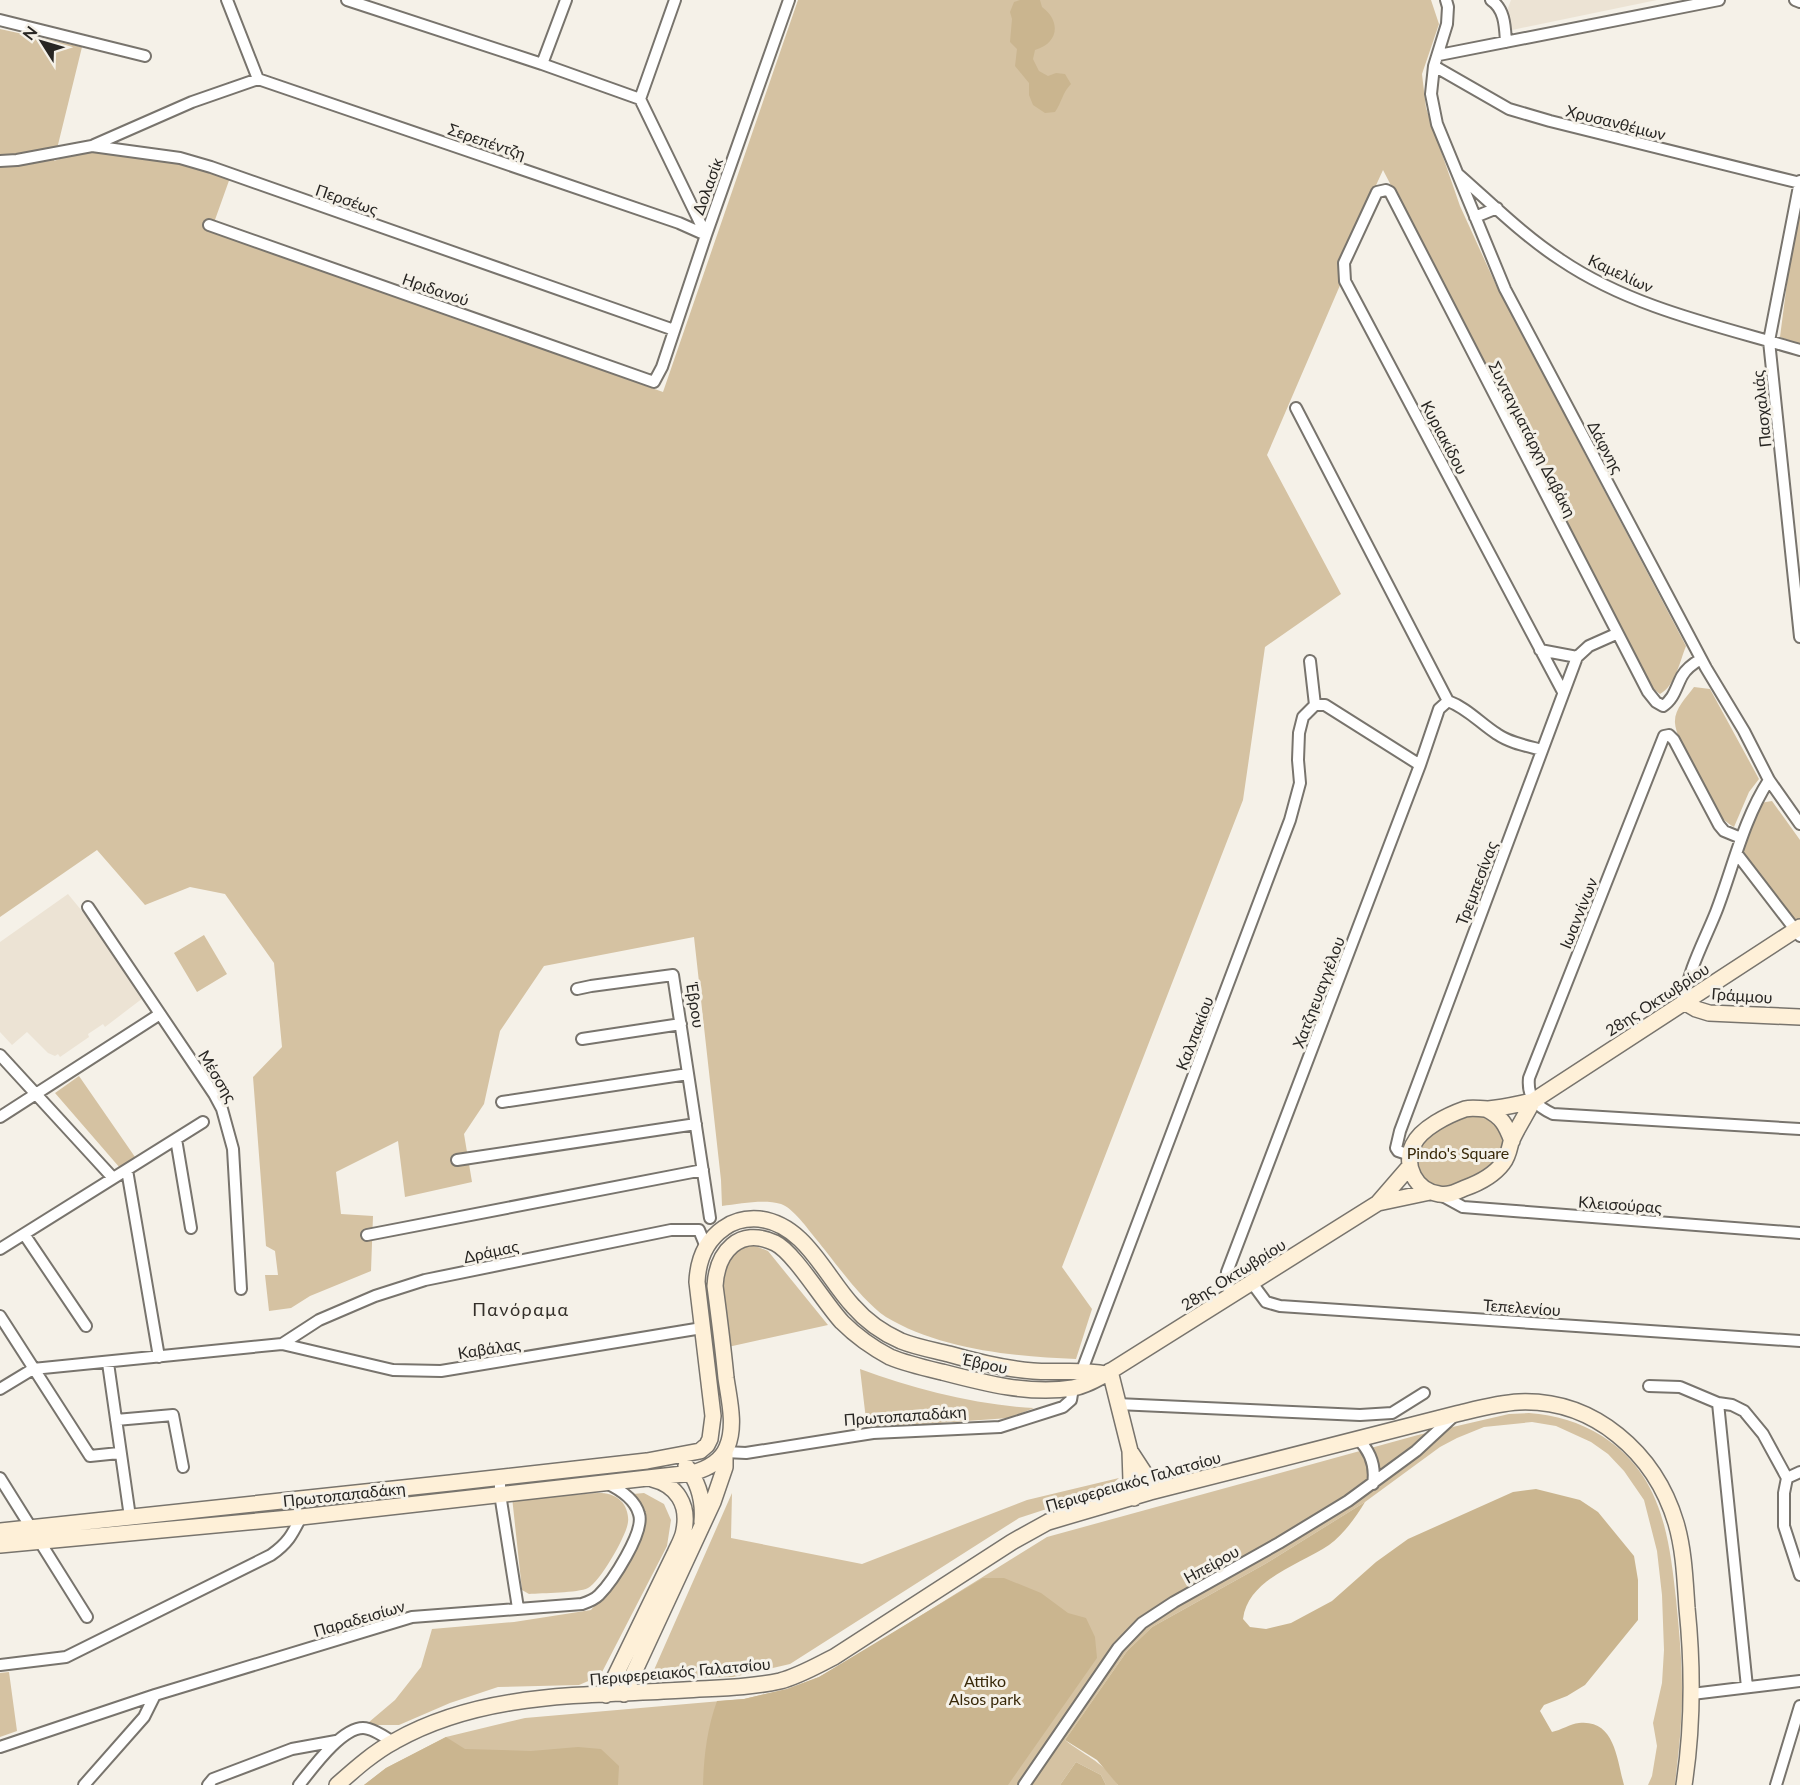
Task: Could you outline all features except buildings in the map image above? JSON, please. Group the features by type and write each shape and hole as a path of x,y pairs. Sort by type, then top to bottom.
{"main road":[{"name":"28ης Οκτωβρίου","path":"1109,1377 1378,1203 1410,1160 1414,1144 1421,1135 1440,1121 1475,1107 1486,1109 1533,1101 1798,931"},
{"name":"Γράμμου","path":"1684,1002 1709,1013 1800,1017"},
{"name":"28ης Οκτωβρίου","path":"1378,1203 1435,1193 1451,1194 1477,1184 1502,1164 1533,1101"},
{"path":"1486,1109 1497,1114 1505,1122 1512,1142"},
{"path":"1410,1160 1416,1180 1435,1193"},
{"name":"Έβρου","path":"732,1223 739,1220 758,1219 786,1227 808,1249 868,1322 898,1340 1017,1370 1050,1372 1085,1370 1109,1377"},
{"path":"702,1529 703,1506 698,1487 692,1473 678,1456 700,1451 705,1447 712,1433 713,1416 697,1282 699,1263 706,1247 718,1232 732,1223"},
{"name":"Έβρου","path":"624,1694 702,1529 721,1483 725,1467 724,1452 730,1438 730,1413 715,1286 721,1258 730,1246 750,1238 763,1239 781,1247 842,1322 871,1346 890,1357 909,1364 996,1385 1036,1389 1073,1388 1109,1377"},
{"path":"1109,1377 1130,1451 1134,1498"},
{"name":"Περιφερειακός Γαλατσίου","path":"338,1785 366,1760 393,1742 444,1718 475,1708 531,1699 729,1687 779,1681 834,1657 1011,1542 1048,1522 1150,1492 1456,1414 1504,1403 1521,1402 1551,1404 1566,1408 1607,1425 1647,1463 1665,1493 1676,1525 1684,1572 1692,1694 1684,1785"},
{"path":"1130,1451 1145,1474 1150,1492"},
{"path":"692,1473 708,1467 724,1452"},
{"name":"Πρωτοπαπαδάκη","path":"0,1531 500,1478 678,1456"},
{"name":"Πρωτοπαπαδάκη","path":"0,1545 301,1517 692,1473"},
{"path":"606,1695 685,1530 684,1509 678,1493 665,1482 646,1478"}],"street":[{"path":"92,146 192,102 258,79 227,0"},
{"path":"347,0 640,99"},
{"path":"542,64 566,0"},
{"name":"Δολασίκ","path":"654,382 662,367 789,0"},
{"name":"Δάφνης","path":"1446,0 1447,24 1434,66 1431,94 1435,114 1456,172 1505,289 1701,658 1744,731 1769,780 1800,824"},
{"path":"1491,0 1496,3 1504,18 1506,42"},
{"path":"1439,55 1719,0"},
{"path":"1795,0 1800,2"},
{"path":"672,1 640,99 706,235"},
{"path":"0,20 145,56"},
{"name":"Χρυσανθέμων","path":"1434,66 1509,109 1550,122 1800,182"},
{"name":"Σερεπέντζη","path":"258,79 680,223 706,235"},
{"name":"Περσέως","path":"0,161 92,146 180,158 674,330"},
{"name":"Καμελίων","path":"1456,172 1561,261 1613,289 1670,312 1800,350"},
{"name":"Πασχαλιάς","path":"1800,182 1769,341 1800,637"},
{"name":"Συνταγματάρχη Δαβάκη","path":"1377,192 1386,190 1389,192 1616,634 1648,692 1656,702 1663,706 1672,698 1683,674 1701,658"},
{"name":"Κυριακίδου","path":"1377,192 1344,263 1346,281 1563,692"},
{"path":"1475,217 1497,208"},
{"name":"Ηριδανού","path":"209,225 654,382"},
{"path":"1296,408 1448,701 1460,705 1497,734 1512,742 1542,750"},
{"path":"1540,650 1577,657 1589,646 1616,634"},
{"name":"Τρεμπεσίνας","path":"1410,1160 1396,1148 1400,1131 1577,657"},
{"path":"1310,662 1315,705 1325,705 1420,765"},
{"name":"Χατζηευαγγέλου","path":"1232,1296 1226,1282 1227,1272 1420,765 1439,709 1448,701"},
{"name":"Καλπακίου","path":"1085,1370 1084,1365 1290,820 1300,783 1299,733 1303,717 1315,705"},
{"name":"Ιωαννίνων","path":"1533,1101 1528,1088 1529,1078 1664,736 1669,735 1674,740 1719,825 1724,831 1741,838"},
{"path":"1684,1002 1687,981 1716,911 1741,838 1769,780"},
{"path":"1737,854 1798,931"},
{"name":"Μέσσης","path":"88,908 222,1109 233,1149 241,1289"},
{"name":"Έβρου","path":"578,989 673,975 710,1218 732,1223"},
{"path":"0,1117 160,1014"},
{"path":"582,1039 681,1024"},
{"path":"0,1055 113,1178"},
{"path":"502,1102 688,1074"},
{"path":"1533,1101 1553,1114 1800,1129"},
{"path":"0,1249 203,1122"},
{"path":"457,1160 696,1124"},
{"path":"177,1138 191,1228"},
{"path":"127,1170 159,1357"},
{"path":"367,1235 703,1170"},
{"name":"Κλεισούρας","path":"1435,1193 1463,1207 1800,1233"},
{"path":"706,1247 699,1230 710,1218"},
{"name":"Δράμας","path":"282,1344 319,1320 375,1296 425,1280 671,1230 699,1230"},
{"path":"24,1234 86,1326"},
{"name":"Τεπελενίου","path":"1252,1283 1266,1302 1280,1306 1800,1341"},
{"path":"0,1316 90,1456 119,1453"},
{"name":"Καβάλας","path":"282,1344 393,1370 441,1371 702,1328"},
{"path":"0,1389 33,1369 282,1344"},
{"path":"108,1363 129,1516"},
{"path":"1648,1386 1680,1387 1718,1403 1732,1405 1744,1411 1763,1434 1787,1478 1784,1493 1784,1526 1800,1575"},
{"name":"Πρωτοπαπαδάκη","path":"724,1452 746,1453 873,1433 1000,1427 1063,1407 1071,1400 1073,1388"},
{"path":"1117,1404 1360,1415 1392,1413 1424,1393"},
{"path":"1718,1403 1747,1688"},
{"name":"Ηπείρου","path":"1024,1785 1118,1648 1142,1623 1174,1602 1327,1515 1373,1484 1435,1436 1456,1414"},
{"path":"116,1420 172,1415 183,1467"},
{"path":"1358,1439 1371,1455 1375,1474 1373,1484"},
{"path":"1787,1478 1800,1472"},
{"path":"0,1478 87,1617"},
{"path":"500,1478 500,1494 518,1608"},
{"name":"Παραδεισίων","path":"0,1746 155,1695 412,1617 582,1604 596,1598 607,1586 634,1541 639,1528 639,1514 630,1499 620,1490 606,1483"},
{"path":"0,1665 66,1657 271,1555 284,1546 292,1536 301,1517"},
{"path":"1692,1694 1800,1682"},
{"path":"84,1785 144,1717 155,1695"},
{"path":"1776,1785 1800,1707"},
{"path":"299,1785 336,1741 351,1731 363,1727 393,1742"},
{"path":"208,1785 213,1779 292,1749 336,1741"}],"shaded area":[{"path":"1511,0 1657,0 1512,30 1508,8"},
{"path":"68,894 95,927 143,998 105,1027 103,1024 88,1034 89,1037 60,1057 58,1054 55,1056 48,1053 27,1032 12,1045 0,1032 0,942"}],"green space":[{"path":"798,0 1431,0 1439,24 1422,74 1426,108 1460,206 1496,285 1686,646 1676,673 1670,685 1660,694 1652,688 1383,170 1340,264 1341,283 1267,455 1341,594 1265,647 1243,800 1062,1267 1092,1309 1076,1359 1028,1356 978,1349 929,1337 907,1328 886,1317 868,1301 849,1281 800,1219 786,1206 752,1202 722,1206 694,937 544,966 500,1031 484,1104 464,1134 472,1182 405,1197 398,1141 336,1172 341,1214 373,1216 371,1271 310,1296 291,1308 269,1311 265,1275 278,1275 275,1251 266,1246 253,1077 282,1047 274,963 225,894 190,887 145,905 97,850 0,917 0,29 82,47 54,161 84,150 149,154 231,175 211,231 663,392"},
{"path":"1040,0 1054,25 1053,37 1043,47 1035,50 1033,59 1039,71 1048,76 1056,73 1065,74 1071,84 1055,112 1045,113 1033,105 1029,95 1029,83 1015,66 1017,49 1010,42 1012,19 1010,12 1014,2"},
{"path":"1800,212 1800,344 1780,337 1789,267"},
{"path":"1694,687 1710,689 1759,779 1749,792 1734,827 1722,818 1712,803 1680,742 1675,723 1676,713"},
{"path":"1772,801 1800,840 1800,918 1795,921 1742,852 1760,803"},
{"path":"204,935 227,974 197,992 174,953"},
{"path":"79,1076 135,1157 120,1168 55,1093"},
{"name":"Pindo's Square","path":"1475,1112 1492,1118 1500,1129 1504,1140 1502,1150 1496,1160 1475,1178 1463,1184 1442,1188 1424,1181 1417,1171 1416,1159 1425,1139 1443,1126"},
{"path":"748,1245 768,1251 828,1325 728,1347 722,1301 722,1278 731,1256"},
{"path":"860,1369 902,1383 968,1400 1034,1408 1009,1418 867,1428"},
{"name":"Attiko Alsos park","path":"1529,1413 1567,1420 1602,1436 1622,1451 1637,1468 1658,1507 1670,1551 1681,1660 1682,1707 1675,1785 1648,1785 1652,1776 1657,1746 1653,1723 1662,1683 1664,1650 1662,1595 1657,1551 1644,1500 1624,1471 1608,1454 1591,1442 1556,1426 1532,1422 1484,1427 1440,1447 1365,1502 1265,1564 1152,1627 1127,1651 1065,1740 1100,1765 1118,1785 1106,1785 1101,1775 1076,1762 1060,1785 364,1785 386,1768 446,1737 525,1718 744,1699 787,1689 819,1677 867,1649 1047,1537 1418,1435 1509,1414"},
{"path":"1119,1478 1105,1490 1019,1518 790,1664 733,1677 650,1679 732,1493 731,1538 862,1564 1027,1500"},
{"path":"1536,1489 1580,1500 1598,1512 1634,1556 1638,1580 1638,1620 1585,1685 1567,1696 1544,1705 1540,1711 1552,1732 1579,1723 1591,1723 1600,1727 1612,1743 1624,1785 1118,1785 1097,1760 1065,1740 1127,1651 1152,1627 1265,1564 1365,1502 1358,1514 1334,1541 1277,1574 1254,1593 1243,1619 1250,1627 1266,1629 1291,1623 1332,1601 1376,1562 1408,1539 1513,1492"},
{"path":"555,1492 571,1495 598,1493 614,1496 626,1508 628,1520 626,1528 606,1568 588,1588 568,1592 529,1594 522,1590 512,1497"},
{"path":"644,1493 664,1504 671,1520 667,1546 600,1676 579,1685 498,1687 450,1703 399,1725 362,1728 395,1700 421,1667 432,1629 514,1622 591,1610 626,1566 639,1541 643,1528 643,1516 633,1494"},
{"path":"983,1578 1004,1578 1041,1593 1068,1613 1086,1618 1095,1637 1097,1658 1008,1785 703,1785 707,1742 717,1701 744,1699 787,1689 819,1677"},
{"path":"9,1672 17,1731 0,1737 0,1673"},
{"path":"446,1737 465,1749 531,1751 578,1747 601,1749 619,1766 618,1785 364,1785 386,1768"},
{"path":"1076,1762 1101,1775 1106,1785 1060,1785"}],"district":[{"name":"Πανόραμα","path":"521,1309"}]}
